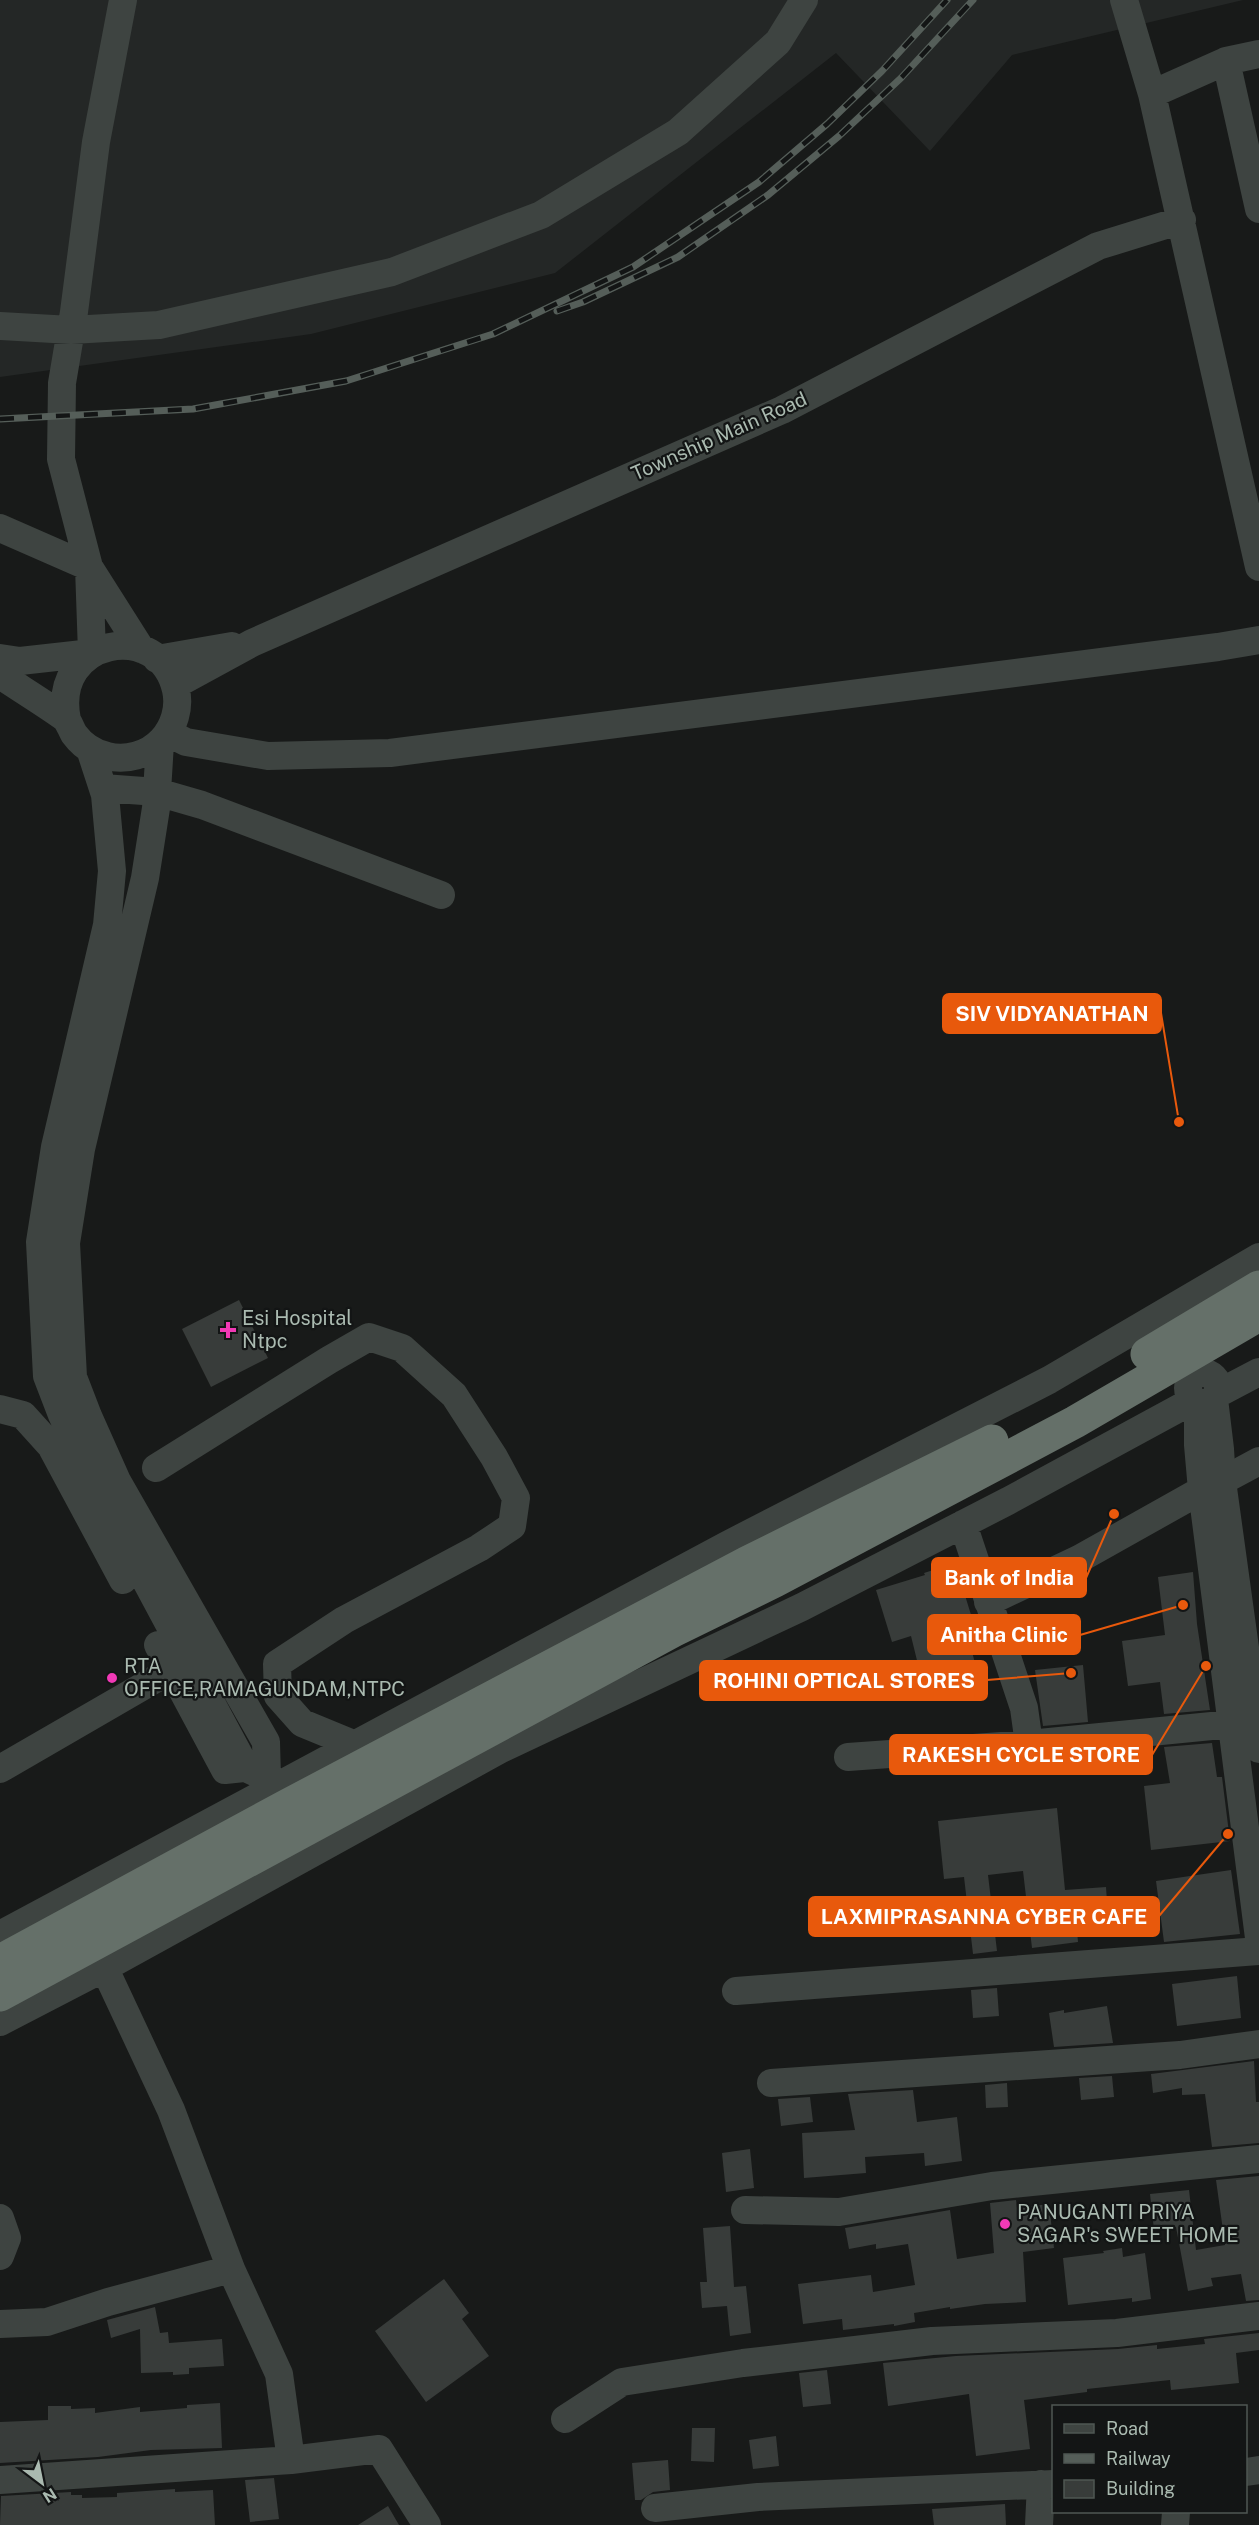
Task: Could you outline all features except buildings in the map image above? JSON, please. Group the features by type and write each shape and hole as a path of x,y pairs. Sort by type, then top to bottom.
{"highway":[{"path":"1196,1371 1259,1287"},
{"path":"0,1961 280,1804 737,1554 884,1495 1074,1397 1196,1371 1259,1315"},
{"path":"0,1995 99,1956 280,1804 376,1804 672,1631 775,1581 884,1495"}],"street":[{"path":"123,0 96,142 62,383 62,459 89,567 92,653 74,671 65,695 67,720 76,737 101,755 126,758 150,750 164,738"},
{"path":"0,326 71,330 159,325 392,272 540,215 678,132 778,42 804,0"},
{"path":"1124,0 1152,94 1259,567"},
{"path":"1152,94 1226,61 1259,54"},
{"path":"1226,61 1259,209"},
{"name":"Township Main Road","path":"175,685 252,643 783,410 1098,246 1182,220"},
{"path":"0,528 89,567 149,654 171,675 175,685 177,710 164,738 145,878 120,925 100,1017 66,1243 73,1377 117,1481 266,1742 280,1804"},
{"path":"164,738 268,756 390,753 1259,640"},
{"name":"Township Main Road","path":"149,654 252,643"},
{"path":"0,658 20,661 92,653 116,646 149,654"},
{"path":"0,675 67,720"},
{"path":"90,749 103,788 120,925"},
{"path":"103,788 157,792 223,813 441,895"},
{"path":"100,1017 55,1148 40,1242 47,1376 92,1480 280,1804"},
{"path":"376,1804 501,1749 802,1607 963,1524 1196,1371 1259,1257"},
{"path":"156,1468 369,1337 402,1348 454,1395 494,1457 516,1498 512,1526 479,1548 344,1620 277,1664 278,1696 302,1723 353,1744"},
{"path":"1196,1371 1259,1372"},
{"path":"1196,1371 1220,1449 1212,1485 1232,1724 1252,1759"},
{"path":"0,1409 23,1415 51,1446 225,1770 280,1804"},
{"path":"988,1602 1079,1559 1259,1461"},
{"path":"1212,1485 1252,1759 1259,1938"},
{"path":"963,1524 1024,1708 1029,1744"},
{"path":"0,1935 280,1804 353,1744 737,1554"},
{"path":"0,1769 171,1670"},
{"path":"266,1742 302,1723"},
{"path":"848,1757 1029,1744 1232,1724"},
{"path":"736,1991 1259,1951"},
{"path":"0,2022 99,1956 171,2110 231,2269 279,2374 291,2460"},
{"path":"771,2083 1180,2055 1259,2044"},
{"path":"745,2210 839,2212 992,2186 1259,2159"},
{"path":"0,2218 7,2238 0,2256"},
{"path":"0,2324 47,2322 108,2302 231,2269"},
{"path":"565,2419 622,2382 743,2363 932,2341 1117,2333 1259,2316"},
{"path":"0,2480 291,2460 379,2449 428,2525"},
{"path":"655,2508 758,2497 1047,2484 1039,2525"}],"shaded area":[{"path":"0,0 1243,0 1012,55 930,151 836,53 555,273 311,334 0,377"}],"railway":[{"path":"0,419 193,409 346,381 493,334 633,267 759,182 827,124 882,71 947,0"},
{"path":"557,311 583,302 678,257 768,195 839,136 901,78 973,0"}],"place":[{"name":"SIV VIDYANATHAN","path":"1179,1122"},
{"name":"Esi Hospital Ntpc","path":"228,1330"},
{"name":"Bank of India","path":"1114,1514"},
{"name":"Anitha Clinic","path":"1183,1605"},
{"name":"RAKESH CYCLE STORE","path":"1206,1666"},
{"name":"ROHINI OPTICAL STORES","path":"1071,1673"},
{"name":"RTA OFFICE,RAMAGUNDAM,NTPC","path":"112,1678"},
{"name":"LAXMIPRASANNA CYBER CAFE","path":"1228,1834"},
{"name":"PANUGANTI PRIYA SAGAR's SWEET HOME","path":"1005,2224"}]}
